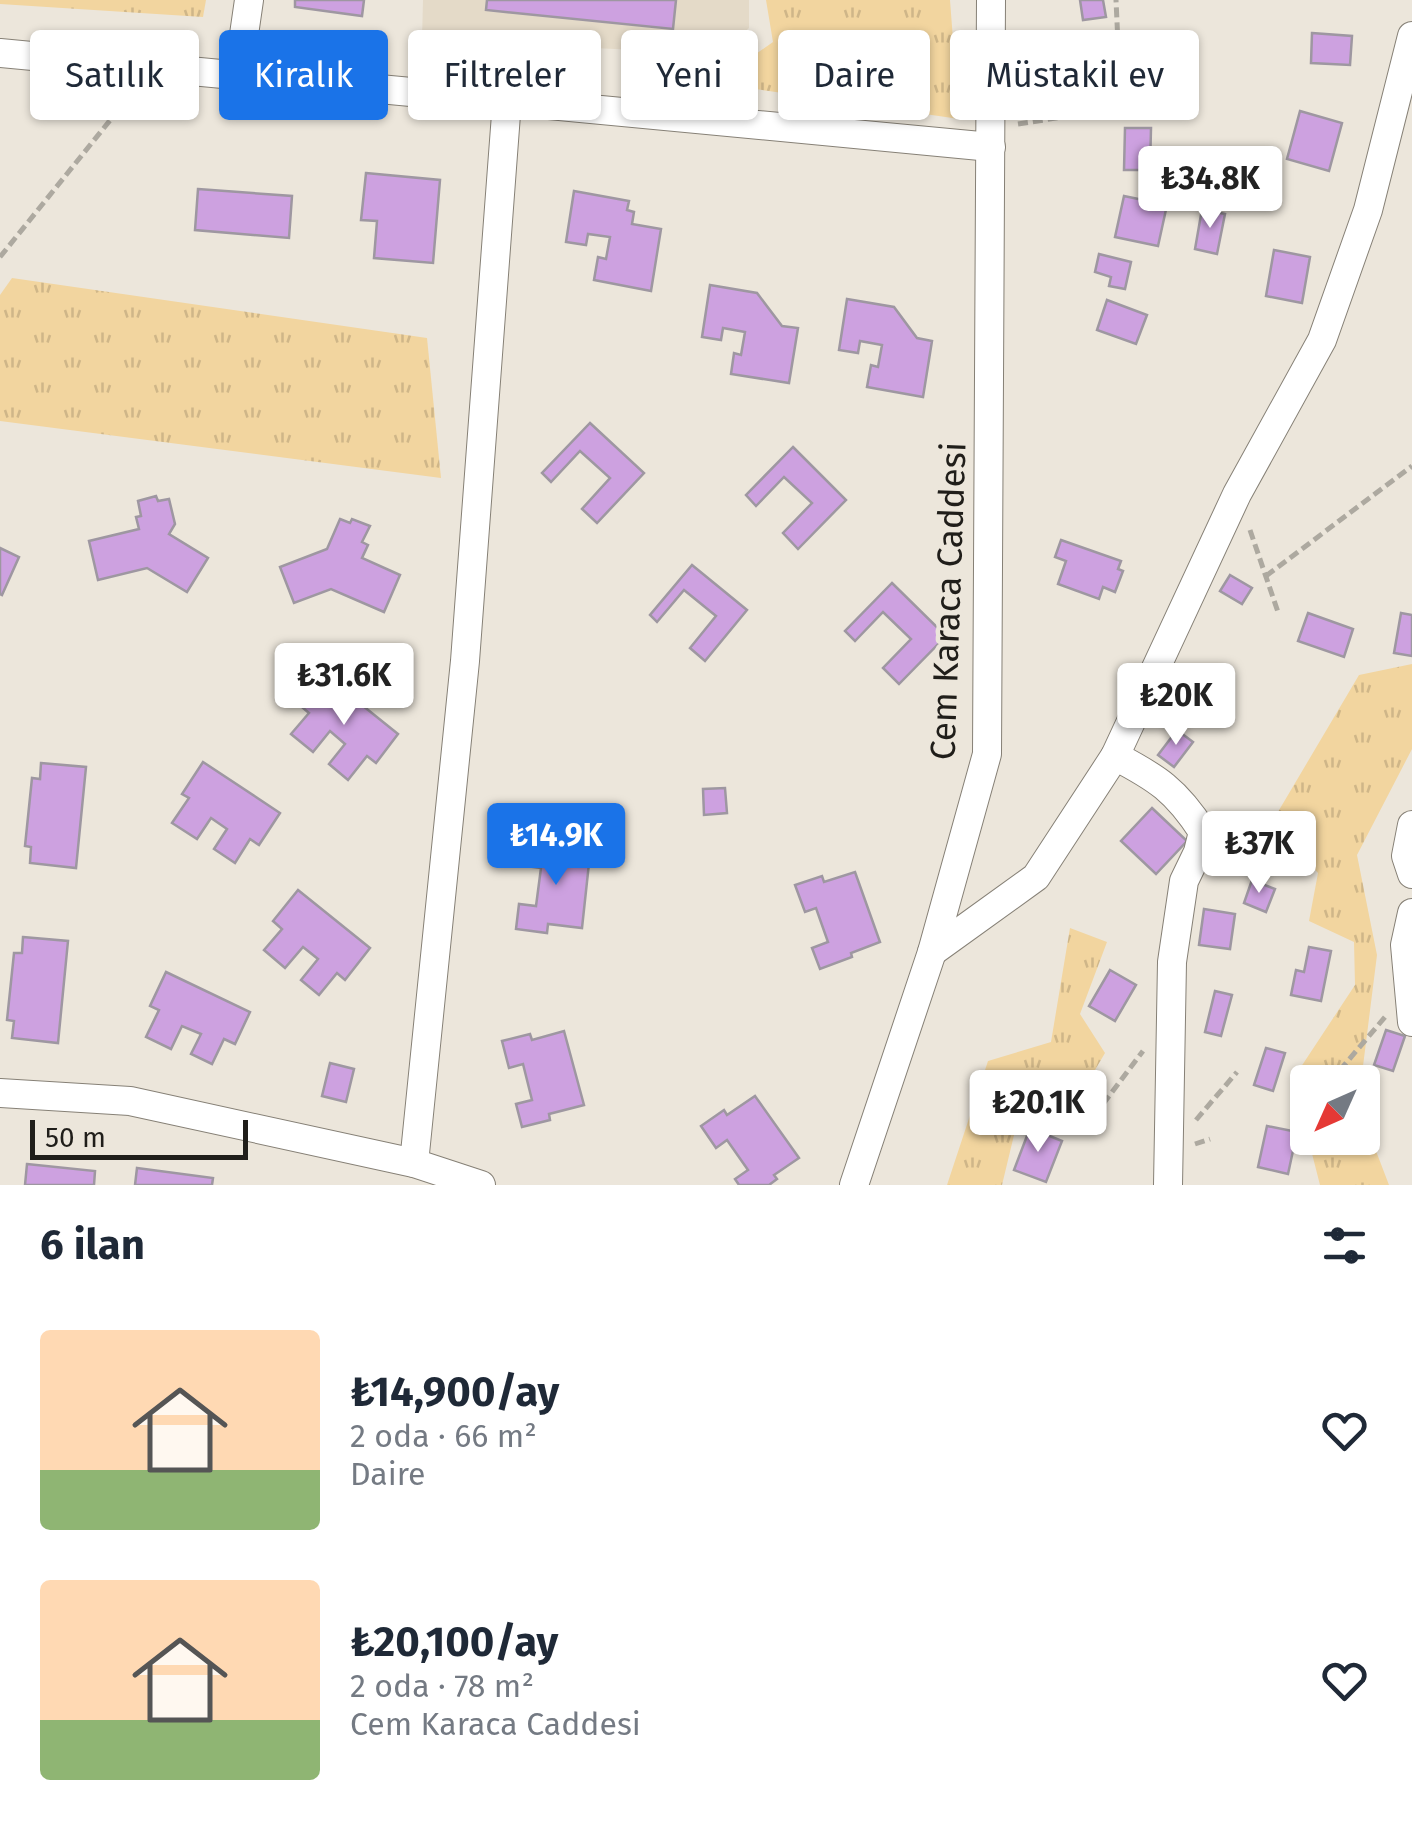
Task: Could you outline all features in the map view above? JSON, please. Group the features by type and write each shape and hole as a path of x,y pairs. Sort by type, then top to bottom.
{"street":[{"path":"245,30 249,0"},
{"name":"Cem Karaca Caddesi","path":"854,1185 932,952 987,754 991,0"},
{"path":"932,952 1036,877 1115,756 1237,494 1322,340 1368,210 1412,36"},
{"path":"0,53 30,56"},
{"path":"601,108 991,138"},
{"path":"414,1162 465,661 506,120"},
{"path":"1115,756 1161,780 1203,832 1184,881 1172,962 1168,1185"},
{"path":"1412,825 1406,856 1412,874"},
{"path":"1412,913 1405,945 1412,1022"},
{"path":"0,1093 130,1101 414,1162 481,1185"}],"path":[{"path":"991,138 1121,108 1116,0"},
{"path":"0,257 111,120"},
{"path":"1266,576 1412,466"},
{"path":"1237,494 1278,612"},
{"path":"1344,1065 1409,987"},
{"path":"1084,1128 1170,1016"},
{"path":"1168,1152 1238,1072"}],"shaded area":[{"path":"423,0 749,0 747,30 621,30 621,49 601,48 601,30 422,30"}],"green space":[{"path":"0,0 206,0 203,17 0,4"},
{"path":"766,0 950,0 950,118 930,115 930,30 778,30 778,92 758,89 758,52 773,42"},
{"path":"12,278 427,338 441,478 0,421 0,295"},
{"path":"1412,664 1412,749 1357,855 1377,955 1363,1065 1302,1065 1355,985 1354,942 1309,921 1318,873 1272,822 1359,675"},
{"path":"1070,928 1107,942 1080,1014 1105,1053 1075,1104 1021,1106 1002,1185 947,1185 988,1061 1051,1042"},
{"path":"1312,1155 1378,1155 1389,1185 1320,1185"}],"building":[{"path":"295,0 364,0 362,16 295,7"},
{"path":"487,0 676,0 673,29 486,10"},
{"path":"1080,0 1103,0 1106,17 1083,20"},
{"path":"1312,33 1352,36 1350,65 1311,63"},
{"path":"1300,111 1342,123 1329,171 1287,159"},
{"path":"1125,128 1151,128 1150,170 1124,170"},
{"path":"1238,157 1257,161 1249,204 1231,201"},
{"path":"366,173 440,180 433,263 374,258 377,221 361,220"},
{"path":"198,189 292,196 289,238 195,230"},
{"path":"574,191 629,201 627,210 634,212 632,224 661,229 651,291 594,280 598,257 606,259 610,237 588,234 586,245 566,242"},
{"path":"1124,196 1167,205 1158,246 1115,237"},
{"path":"1202,209 1225,214 1217,254 1195,249"},
{"path":"1274,250 1310,257 1302,303 1266,296"},
{"path":"1099,254 1131,262 1125,289 1109,286 1111,277 1095,272"},
{"path":"710,285 757,293 782,326 798,328 789,383 731,374 734,353 741,355 745,332 723,328 721,340 702,337"},
{"path":"847,299 894,307 917,338 932,341 923,397 867,387 871,365 878,367 882,345 860,341 858,353 839,350"},
{"path":"1107,300 1147,315 1136,344 1097,330"},
{"path":"590,423 644,473 597,523 582,509 610,478 580,451 551,482 542,473"},
{"path":"793,447 846,500 798,549 783,533 812,503 784,477 756,506 746,495"},
{"path":"156,496 158,501 169,499 175,524 169,534 208,558 187,592 147,568 98,580 89,541 139,529 138,501"},
{"path":"340,519 370,526 362,542 368,545 362,558 400,575 384,612 331,589 294,603 280,567 327,549"},
{"path":"1061,540 1121,561 1118,569 1123,571 1115,592 1103,587 1099,599 1058,584 1066,561 1055,557"},
{"path":"0,548 19,557 2,595 0,594"},
{"path":"692,565 747,610 705,661 690,648 716,616 684,590 657,622 650,615"},
{"path":"1230,575 1252,588 1242,604 1220,591"},
{"path":"892,583 946,636 899,684 883,668 911,639 883,612 855,641 845,631"},
{"path":"1308,613 1353,629 1344,657 1298,641"},
{"path":"1401,613 1412,615 1412,656 1394,653"},
{"path":"327,677 398,734 376,763 367,756 348,780 329,764 345,744 330,731 313,752 291,734 309,713 302,707"},
{"path":"1177,730 1193,742 1174,767 1158,755"},
{"path":"203,762 280,813 259,845 250,839 235,863 214,849 227,829 211,818 197,839 172,823 189,798 182,794"},
{"path":"41,763 86,767 76,868 30,863 31,847 25,846 32,778 40,779"},
{"path":"725,788 727,813 704,815 703,789"},
{"path":"1152,808 1187,841 1156,874 1121,841"},
{"path":"528,840 564,845 563,851 590,854 582,928 548,924 547,933 516,929 519,904 536,906 541,868 525,866"},
{"path":"855,872 880,942 820,969 812,948 828,942 816,908 805,912 795,885 822,876 824,882"},
{"path":"1252,880 1275,889 1266,912 1244,903"},
{"path":"298,890 370,948 345,980 337,973 319,995 301,980 318,959 303,947 285,968 264,950 282,929 273,921"},
{"path":"1204,909 1235,914 1230,949 1199,945"},
{"path":"23,937 68,941 58,1043 12,1038 14,1021 7,1020 14,953 22,953"},
{"path":"1309,947 1331,951 1321,1001 1291,995 1296,970 1304,972"},
{"path":"1110,970 1136,985 1115,1021 1089,1006"},
{"path":"166,972 250,1012 235,1044 224,1039 212,1064 191,1054 201,1034 182,1026 171,1049 146,1037 159,1010 150,1006"},
{"path":"1215,991 1232,995 1221,1036 1205,1032"},
{"path":"1386,1030 1405,1036 1393,1071 1374,1065"},
{"path":"564,1031 584,1105 549,1114 550,1120 522,1127 516,1104 532,1100 523,1064 509,1068 502,1041 530,1034 532,1040"},
{"path":"1266,1048 1285,1053 1273,1091 1254,1085"},
{"path":"330,1063 354,1069 346,1102 322,1096"},
{"path":"755,1096 799,1158 774,1175 777,1179 769,1185 739,1185 735,1179 748,1170 727,1140 716,1148 701,1126 724,1110 727,1115"},
{"path":"1267,1126 1290,1131 1292,1155 1288,1174 1258,1167"},
{"path":"1030,1128 1062,1141 1046,1182 1014,1170"},
{"path":"27,1164 95,1171 94,1185 25,1185"},
{"path":"137,1168 213,1178 212,1185 135,1185"}]}
